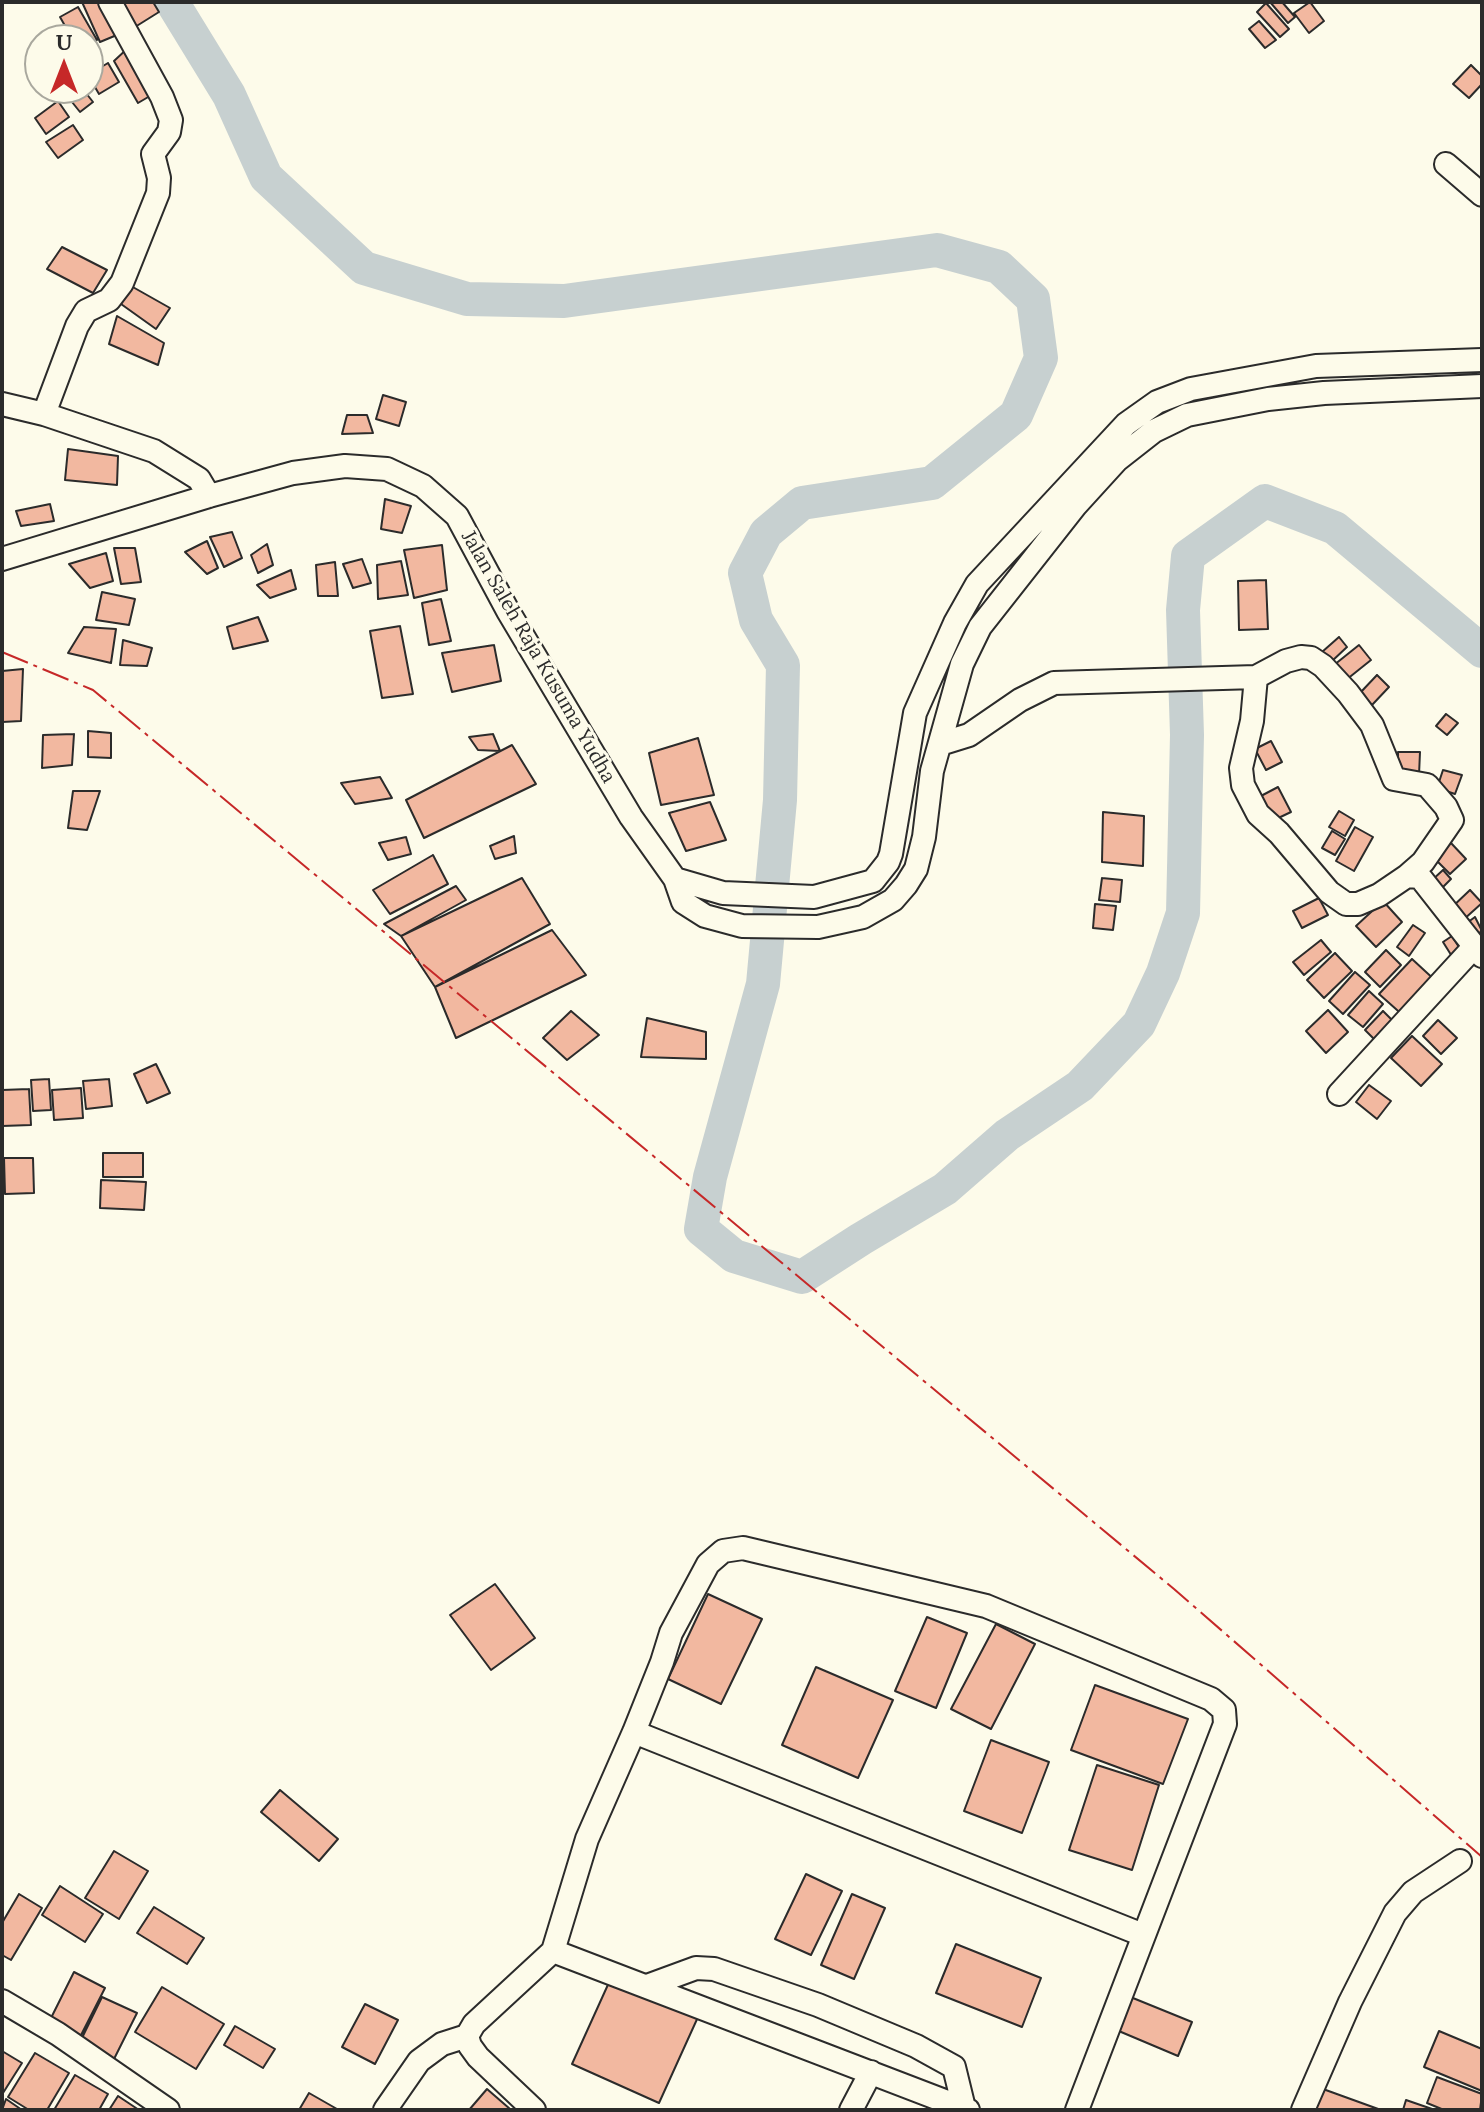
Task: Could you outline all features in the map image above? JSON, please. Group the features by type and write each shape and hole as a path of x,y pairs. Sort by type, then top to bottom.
{"street":[{"path":"44,414 77,326 86,311 109,300 122,283 158,193 159,178 153,154 169,132 171,120 162,97 110,2"},
{"path":"1446,164 1482,195"},
{"path":"675,879 701,888 753,896 814,897 873,881 888,862 895,837 915,713 955,623 977,584 1126,424 1157,402 1191,389 1316,366 1482,360"},
{"name":"Jalan Saleh Raja Kusuma Yudha","path":"2,559 293,473 345,466 387,469 423,486 457,516 508,611 631,817 675,879 683,902 705,916 742,926 818,927 863,917 893,900 906,885 916,869 924,837 932,771 962,664 980,627 1076,505 1117,460 1154,431 1187,415 1268,399 1324,393 1482,386"},
{"path":"2,404 44,414 154,451 199,479 209,496"},
{"path":"940,744 969,735 1020,700 1054,683 1256,677 1301,657 1311,658 1323,666 1348,693 1372,725 1394,779 1427,785 1446,807 1452,820 1423,862 1379,895 1358,904 1346,904 1329,892 1279,833 1258,814 1243,785 1241,768 1252,721 1256,677"},
{"path":"1339,1094 1478,952 1425,882 1420,877 1407,876"},
{"path":"385,2110 419,2061 442,2044 467,2036 474,2024 553,1951 587,1839 634,1732 671,1633 708,1564 723,1551 743,1548 762,1550 986,1606 1211,1699 1224,1710 1225,1724 1077,2110"},
{"path":"634,1732 1143,1935"},
{"path":"1303,2110 1350,2002 1395,1913 1413,1892 1460,1861"},
{"path":"553,1951 966,2109"},
{"path":"647,1986 696,1968 714,1969 818,2005 916,2046 954,2067 966,2109"},
{"path":"2,2001 58,2034 168,2110"},
{"path":"467,2036 478,2057 534,2110"},
{"path":"851,2110 871,2072"}],"building":[{"path":"82,2 107,2 124,32 104,40 104,24 92,24"},
{"path":"119,2 153,2 159,12 135,27"},
{"path":"1270,2 1282,2 1295,17 1288,23"},
{"path":"1310,2 1324,21 1309,33 1294,13"},
{"path":"1266,3 1289,29 1280,37 1257,12"},
{"path":"78,7 88,24 64,24 60,17"},
{"path":"1259,21 1276,40 1265,48 1249,29"},
{"path":"129,47 155,93 138,103 114,61"},
{"path":"108,63 119,82 104,91 104,65"},
{"path":"1471,65 1482,76 1482,84 1469,98 1453,84"},
{"path":"54,104 60,104 69,117 46,134 35,118"},
{"path":"74,104 90,104 80,112"},
{"path":"73,125 83,140 58,158 46,142"},
{"path":"62,247 107,270 93,293 47,269"},
{"path":"131,286 170,308 156,329 121,304"},
{"path":"117,316 164,343 158,365 109,344"},
{"path":"383,395 406,402 399,426 376,419"},
{"path":"347,415 367,415 373,433 342,434"},
{"path":"68,449 118,456 117,485 65,480"},
{"path":"385,499 411,506 402,533 381,529"},
{"path":"50,504 54,521 21,526 16,511"},
{"path":"232,532 242,558 224,567 210,537"},
{"path":"207,541 218,568 207,574 185,552"},
{"path":"267,544 273,565 258,573 251,555"},
{"path":"442,545 447,590 414,598 404,550"},
{"path":"114,548 135,548 141,582 121,584"},
{"path":"106,553 113,581 90,588 69,564"},
{"path":"362,559 371,583 353,588 343,564"},
{"path":"401,561 408,595 378,599 377,565"},
{"path":"335,562 338,596 318,596 316,565"},
{"path":"291,570 296,589 270,598 257,585"},
{"path":"1266,580 1268,629 1239,630 1238,581"},
{"path":"102,592 135,599 129,625 96,620"},
{"path":"441,599 451,641 429,645 422,603"},
{"path":"258,617 268,641 233,649 227,627"},
{"path":"400,626 413,694 382,698 370,631"},
{"path":"84,627 116,629 111,663 68,653"},
{"path":"1339,637 1347,647 1331,662 1322,652"},
{"path":"123,640 152,648 147,666 120,665"},
{"path":"494,645 501,681 452,692 442,653"},
{"path":"1359,645 1371,660 1346,680 1334,665"},
{"path":"23,669 21,721 2,722 2,671"},
{"path":"1377,675 1389,687 1372,705 1360,693"},
{"path":"1446,714 1458,723 1447,735 1436,726"},
{"path":"88,731 111,733 111,758 88,757"},
{"path":"74,734 72,765 42,768 43,735"},
{"path":"493,734 500,751 478,750 469,737"},
{"path":"698,738 714,795 661,805 649,753"},
{"path":"1271,741 1282,762 1266,770 1255,749"},
{"path":"512,745 536,784 424,838 406,800"},
{"path":"1398,752 1420,752 1419,775 1398,775"},
{"path":"1443,770 1462,775 1455,794 1437,788"},
{"path":"380,777 392,798 355,804 341,783"},
{"path":"1278,787 1291,812 1272,821 1259,797"},
{"path":"73,791 100,791 87,830 68,828"},
{"path":"710,802 726,840 686,851 669,813"},
{"path":"1339,811 1354,820 1345,836 1329,827"},
{"path":"1103,812 1144,816 1143,866 1102,862"},
{"path":"1355,827 1373,837 1354,871 1336,861"},
{"path":"1332,831 1345,839 1335,855 1322,848"},
{"path":"514,836 516,853 495,859 490,846"},
{"path":"406,837 411,854 388,860 379,843"},
{"path":"1451,843 1466,859 1450,874 1435,859"},
{"path":"433,855 448,884 390,914 373,890"},
{"path":"1443,870 1451,879 1439,891 1430,882"},
{"path":"522,878 550,924 435,987 401,936"},
{"path":"1102,878 1122,880 1120,902 1099,900"},
{"path":"456,886 466,900 401,936 384,924"},
{"path":"1470,890 1482,903 1462,921 1450,909"},
{"path":"1319,898 1328,915 1302,928 1293,911"},
{"path":"1383,901 1402,922 1376,947 1356,926"},
{"path":"1095,904 1116,906 1113,930 1093,928"},
{"path":"1475,917 1482,931 1473,937 1464,925"},
{"path":"1413,925 1425,933 1409,956 1397,947"},
{"path":"552,930 586,975 456,1038 435,987"},
{"path":"1452,936 1462,952 1453,958 1443,942"},
{"path":"1321,940 1331,952 1304,975 1293,962"},
{"path":"1386,950 1401,965 1380,987 1365,972"},
{"path":"1335,953 1352,971 1324,998 1307,980"},
{"path":"1412,959 1438,983 1406,1018 1379,994"},
{"path":"1355,972 1370,985 1343,1014 1329,1001"},
{"path":"1369,991 1383,1004 1363,1027 1348,1015"},
{"path":"1328,1010 1348,1032 1326,1053 1306,1031"},
{"path":"571,1011 599,1035 567,1060 543,1038"},
{"path":"1383,1011 1397,1025 1379,1044 1365,1030"},
{"path":"647,1018 706,1032 706,1059 641,1057"},
{"path":"1438,1020 1457,1038 1441,1054 1423,1036"},
{"path":"1412,1036 1442,1064 1421,1086 1391,1058"},
{"path":"156,1064 170,1093 147,1103 134,1074"},
{"path":"49,1079 51,1110 33,1111 31,1080"},
{"path":"109,1079 112,1106 86,1109 83,1081"},
{"path":"1369,1085 1391,1101 1377,1119 1356,1102"},
{"path":"81,1088 83,1118 54,1120 52,1090"},
{"path":"29,1089 31,1125 2,1126 2,1090"},
{"path":"103,1153 143,1153 143,1177 103,1177"},
{"path":"4,1158 33,1158 34,1193 5,1194"},
{"path":"101,1180 146,1182 144,1210 100,1208"},
{"path":"495,1584 535,1638 491,1670 450,1615"},
{"path":"708,1594 762,1619 721,1704 668,1679"},
{"path":"927,1617 967,1633 936,1708 895,1691"},
{"path":"996,1624 1035,1644 991,1729 951,1709"},
{"path":"816,1667 893,1700 858,1778 782,1745"},
{"path":"1095,1685 1188,1719 1163,1784 1071,1750"},
{"path":"991,1740 1049,1762 1022,1833 964,1811"},
{"path":"1097,1765 1159,1785 1132,1870 1069,1850"},
{"path":"280,1790 338,1839 319,1861 261,1812"},
{"path":"114,1851 148,1871 119,1919 85,1898"},
{"path":"806,1874 842,1891 811,1955 775,1939"},
{"path":"60,1886 103,1914 85,1942 42,1915"},
{"path":"19,1894 42,1908 11,1960 2,1955 2,1923"},
{"path":"852,1894 885,1908 854,1979 821,1965"},
{"path":"154,1907 204,1938 187,1964 137,1933"},
{"path":"956,1944 1041,1978 1022,2027 936,1993"},
{"path":"74,1972 105,1988 78,2041 47,2026"},
{"path":"611,1978 698,2017 659,2103 572,2064"},
{"path":"162,1987 224,2024 196,2069 135,2032"},
{"path":"1128,1996 1192,2022 1178,2056 1114,2029"},
{"path":"102,1997 137,2013 113,2061 79,2044"},
{"path":"365,2004 398,2020 375,2064 342,2047"},
{"path":"235,2026 275,2049 263,2068 224,2045"},
{"path":"1439,2031 1482,2049 1482,2091 1424,2067"},
{"path":"2,2051 22,2063 3,2093 2,2093"},
{"path":"35,2053 69,2073 47,2110 29,2110 8,2097"},
{"path":"75,2075 108,2094 99,2110 54,2110"},
{"path":"1437,2077 1482,2094 1480,2110 1444,2110 1427,2103"},
{"path":"487,2089 510,2109 469,2110"},
{"path":"1323,2089 1381,2110 1315,2110"},
{"path":"309,2093 337,2109 299,2110"},
{"path":"118,2096 139,2110 109,2110"},
{"path":"6,2099 22,2110 2,2110"},
{"path":"1406,2100 1435,2110 1403,2110"}],"waterway":[{"path":"172,2 229,95 266,177 364,268 467,299 564,301 937,250 999,267 1033,299 1041,358 1016,415 932,483 802,503 766,533 745,573 756,620 783,665 780,800 763,984 710,1177 701,1229 734,1256 802,1277 945,1189 1007,1135 1080,1086 1139,1024 1163,973 1183,913 1187,735 1183,610 1188,556 1265,501 1335,528 1482,651"}],"power":[{"path":"2,652 93,690 1174,1589 1482,1857"}]}
